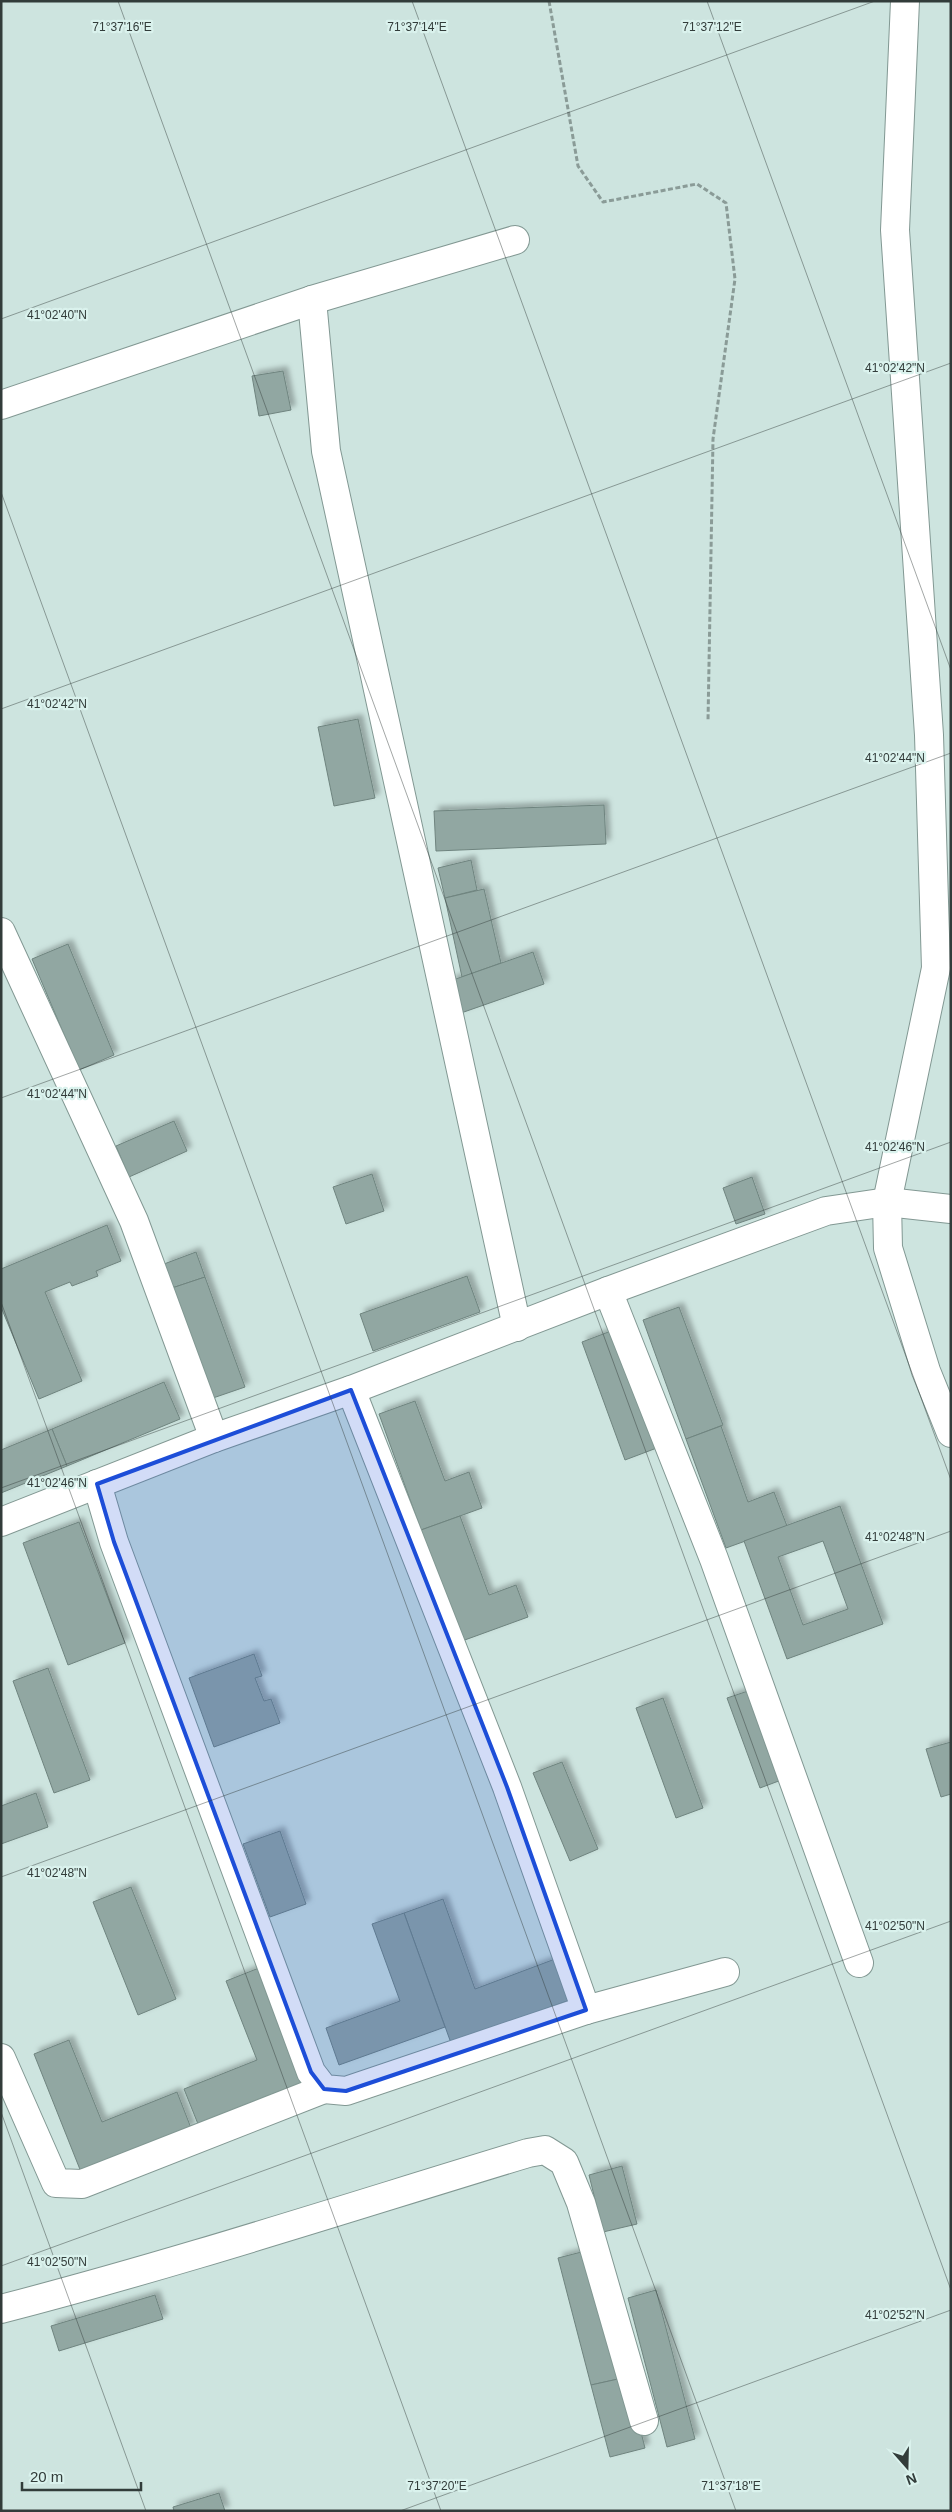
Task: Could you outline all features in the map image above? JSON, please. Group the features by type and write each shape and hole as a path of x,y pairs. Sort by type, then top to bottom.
{"street":[{"path":"905,1 895,230 929,735 936,968 886,1202 888,1248 926,1371 951,1433"},
{"path":"1,405 312,300 516,240"},
{"path":"312,300 326,451 517,1327"},
{"path":"1,932 134,1221 214,1438"},
{"path":"1,1522 214,1438 351,1390 608,1291 826,1211 886,1202 951,1209"},
{"path":"608,1291 714,1559 859,1962"},
{"path":"351,1390 507,1787 586,2010"},
{"path":"97,1484 114,1542 269,1960 312,2072 324,2089"},
{"path":"1,2058 56,2183 82,2184 324,2089 346,2091 586,2010 725,1972"},
{"path":"1,2309 211,2252 405,2190 528,2153 545,2150 564,2162 581,2203 644,2421"}],"path":[{"path":"549,1 578,166 603,202 697,184 726,203 735,279 713,439 708,721"}],"highlighted area":[{"path":"351,1390 507,1787 586,2010 346,2091 324,2089 311,2072 262,1942 114,1542 97,1484"}],"building":[{"path":"283,371 291,410 259,416 252,376"},
{"path":"358,719 375,798 334,806 318,727"},
{"path":"604,805 606,844 436,851 434,811"},
{"path":"471,860 477,890 445,898 438,868"},
{"path":"484,889 501,963 462,977 445,898"},
{"path":"68,944 114,1055 79,1070 32,959"},
{"path":"533,952 544,984 461,1013 450,981"},
{"path":"174,1121 187,1151 129,1177 116,1146"},
{"path":"372,1174 384,1211 346,1224 333,1187"},
{"path":"752,1177 765,1214 736,1224 723,1188"},
{"path":"107,1225 121,1261 96,1271 98,1276 72,1286 70,1282 45,1292 82,1381 39,1399 1,1307 1,1269"},
{"path":"196,1252 205,1277 172,1288 164,1264"},
{"path":"467,1276 480,1312 373,1351 360,1314"},
{"path":"205,1277 245,1387 213,1398 172,1288"},
{"path":"679,1307 723,1425 686,1439 643,1320"},
{"path":"619,1328 662,1446 625,1460 582,1342"},
{"path":"164,1382 180,1419 67,1466 52,1429"},
{"path":"415,1401 445,1481 469,1472 482,1508 421,1530 379,1414"},
{"path":"721,1426 748,1502 774,1492 787,1526 726,1548 686,1439"},
{"path":"52,1429 67,1466 1,1493 1,1450"},
{"path":"840,1506 883,1624 787,1659 744,1541","holes":["823,1541 848,1609 803,1625 778,1557"]},
{"path":"460,1516 489,1595 516,1585 528,1617 462,1641 421,1530"},
{"path":"79,1522 125,1643 68,1665 23,1543"},
{"path":"254,1654 262,1676 255,1678 264,1701 271,1699 280,1723 214,1747 189,1678"},
{"path":"48,1668 90,1780 54,1793 13,1681"},
{"path":"751,1690 784,1779 760,1788 727,1698"},
{"path":"663,1698 703,1808 676,1818 636,1708"},
{"path":"951,1742 951,1794 941,1797 926,1749"},
{"path":"562,1762 598,1849 570,1861 533,1773"},
{"path":"36,1793 48,1827 1,1844 1,1806"},
{"path":"280,1831 306,1904 270,1917 243,1844"},
{"path":"131,1887 176,1999 138,2015 93,1902"},
{"path":"443,1899 475,1989 555,1959 570,2000 451,2043 404,1913"},
{"path":"404,1913 445,2027 339,2065 326,2028 400,2001 372,1924"},
{"path":"264,1966 312,2085 200,2129 184,2089 257,2060 226,1981"},
{"path":"69,2040 102,2122 177,2092 191,2128 81,2172 34,2054"},
{"path":"622,2166 637,2224 603,2232 589,2175"},
{"path":"593,2249 627,2377 591,2385 558,2258"},
{"path":"656,2290 695,2439 667,2447 628,2298"},
{"path":"155,2295 163,2319 59,2351 51,2326"},
{"path":"627,2377 645,2448 610,2457 591,2385"},
{"path":"219,2493 225,2511 174,2511 173,2507"}]}
